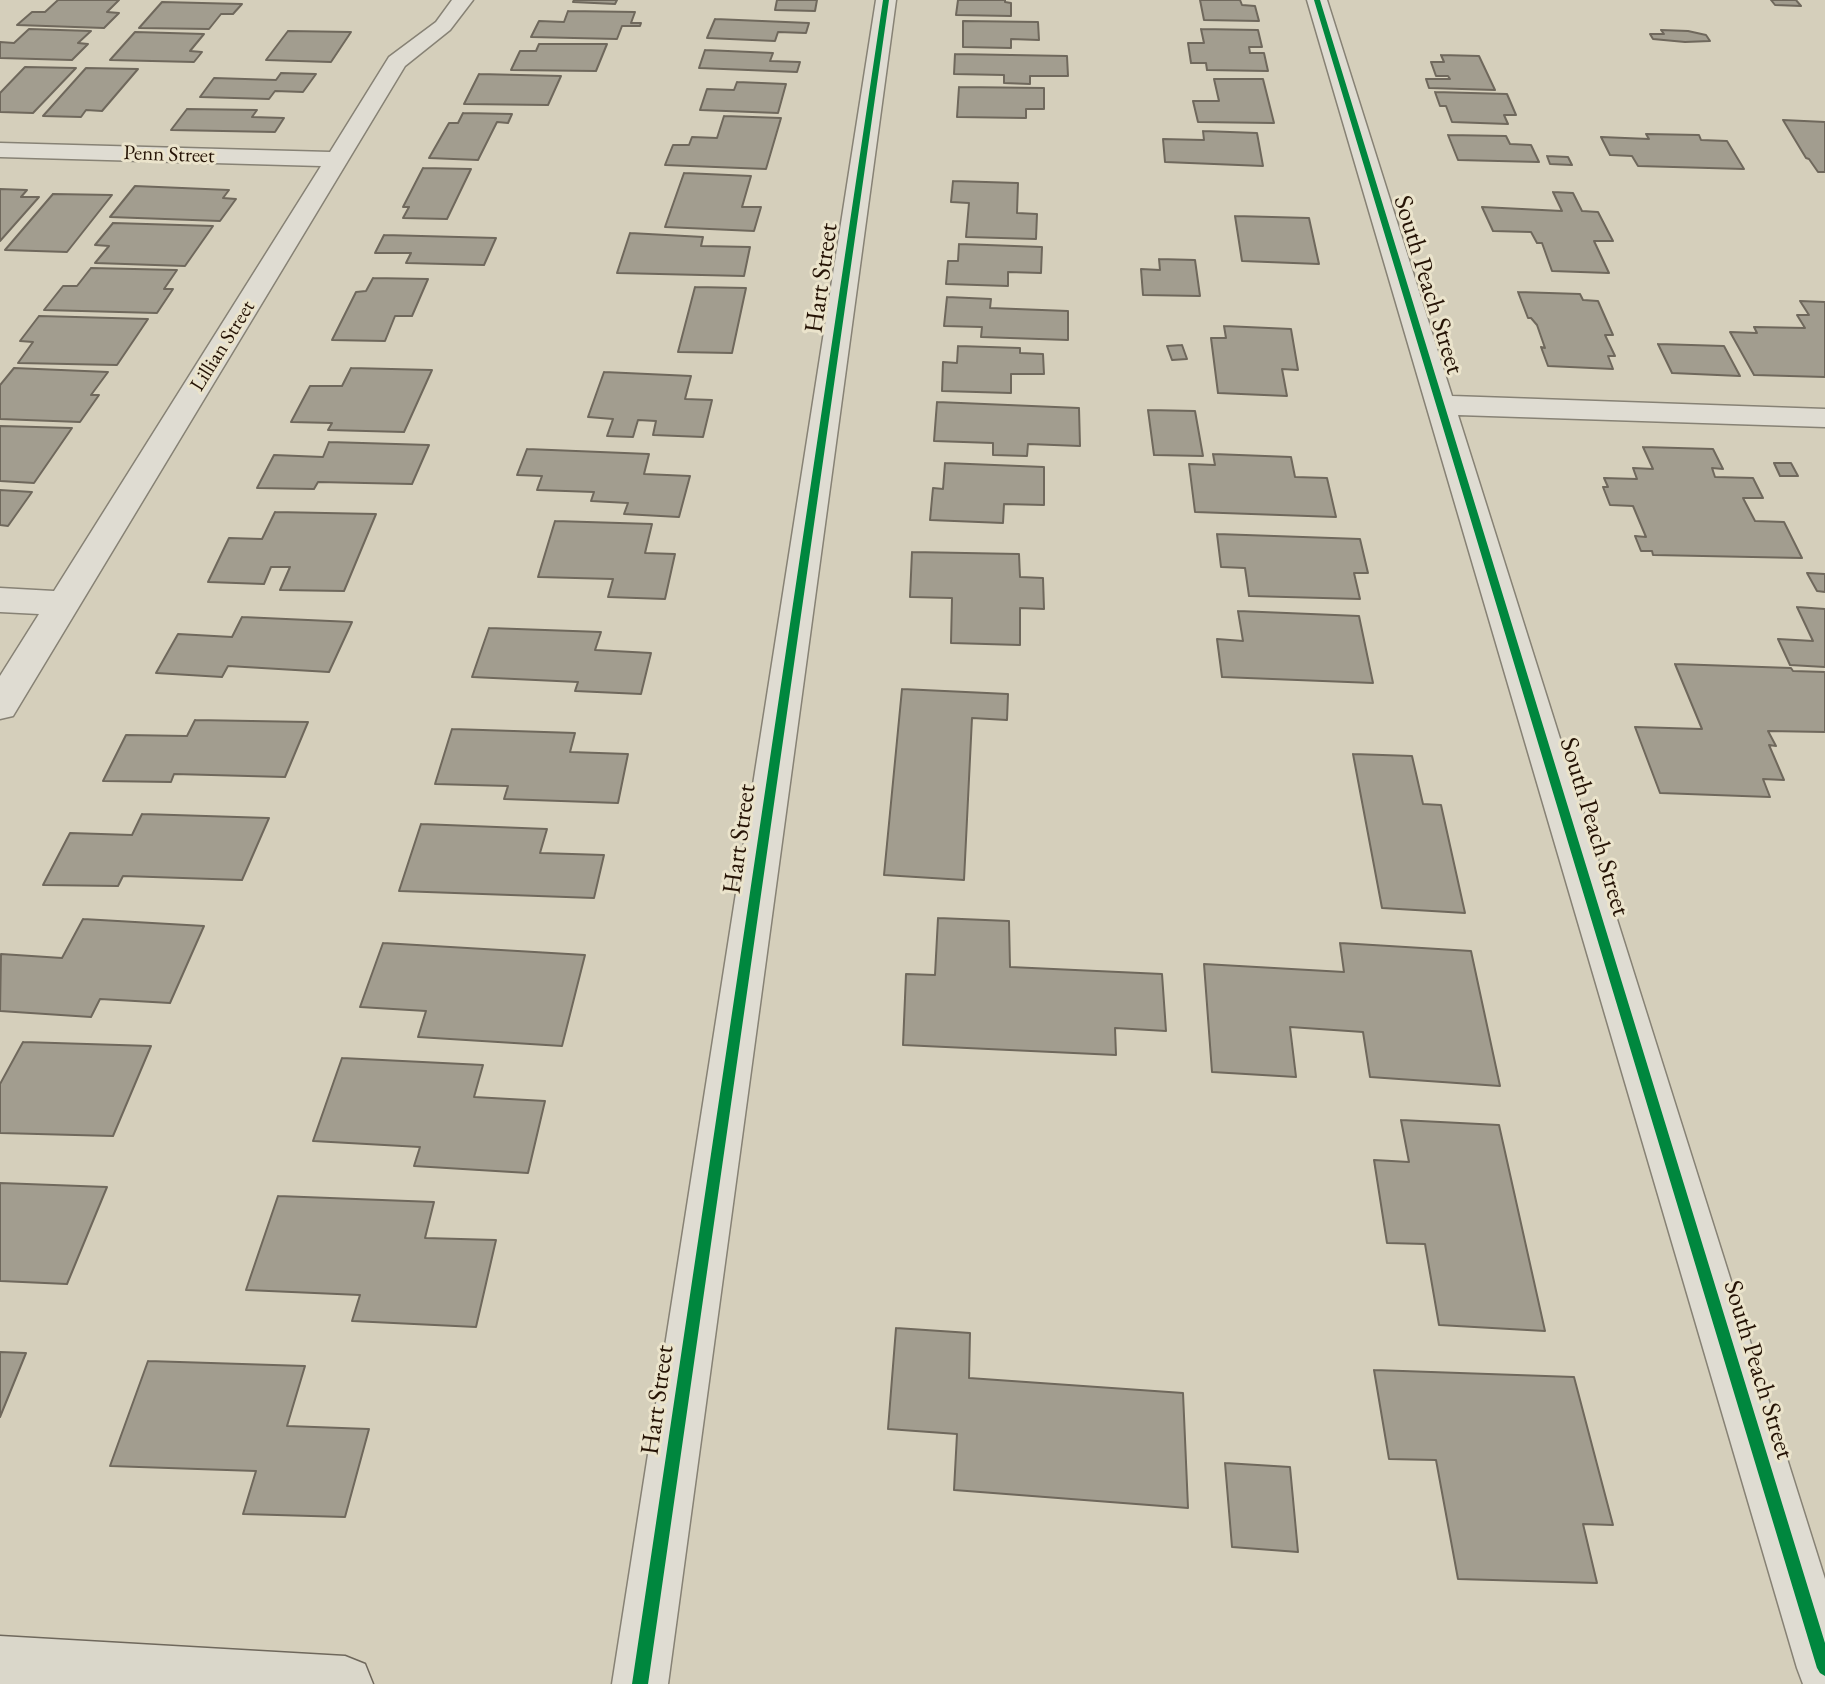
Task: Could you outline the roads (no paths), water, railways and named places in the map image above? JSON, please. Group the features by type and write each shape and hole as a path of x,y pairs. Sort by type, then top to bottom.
{"main road":[{"path":"0,1664 345,1684"}],"street":[{"name":"Lillian Street","path":"0,706 397,62 443,26 463,0"},
{"name":"Hart Street","path":"640,1684 886,0"},
{"name":"South Peach Street","path":"1317,0 1825,1668"},
{"name":"Penn Street","path":"0,150 338,159"},
{"path":"1442,405 1825,418"},
{"path":"0,600 65,603"}]}
